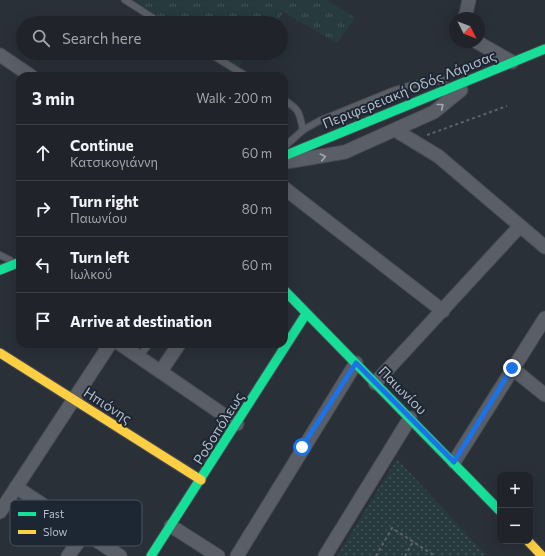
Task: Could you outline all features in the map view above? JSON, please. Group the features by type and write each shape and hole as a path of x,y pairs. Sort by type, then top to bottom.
{"main road":[{"name":"Περιφερειακή Οδός Λάρισας","path":"288,154 545,49"},
{"path":"0,270 16,264"},
{"name":"Παιωνίου","path":"288,294 454,462 497,508"},
{"name":"Ροδοπόλεως","path":"288,343 306,314"},
{"name":"Ροδοπόλεως","path":"152,556 202,480 285,348"},
{"name":"Ηπιόνης","path":"0,353 202,480"},
{"path":"531,544 542,556"}],"street":[{"path":"467,12 470,0"},
{"path":"485,47 512,62"},
{"path":"0,55 25,72"},
{"path":"288,161 345,152 395,130 434,112 478,76"},
{"path":"395,130 416,141 438,156 545,247"},
{"path":"288,191 443,311"},
{"path":"375,383 520,226"},
{"path":"454,462 545,318"},
{"path":"0,512 107,348"},
{"path":"126,348 237,424"},
{"path":"161,371 176,348"},
{"path":"237,556 356,363"},
{"path":"512,368 545,396"},
{"path":"326,556 410,418"},
{"path":"16,487 36,500"},
{"path":"172,526 218,556"},
{"path":"68,556 75,546"},
{"path":"105,546 120,556"}],"lane":[{"path":"125,0 150,16"},
{"path":"220,60 240,72"},
{"path":"288,143 303,130 319,121 408,86 478,76"},
{"path":"288,102 297,108 300,114 303,130"},
{"path":"0,255 16,262"},
{"path":"139,357 146,348"}],"path":[{"path":"416,141 449,126 507,106"},
{"path":"376,556 392,528 435,556"},
{"path":"405,556 413,542"}],"green space":[{"path":"133,0 327,0 355,18 337,43 283,12 280,16 158,16"},
{"path":"228,60 242,60 239,67"},
{"path":"397,459 487,556 337,556"}],"traffic: fast":[{"path":"288,154 545,49"},
{"path":"0,270 16,264"},
{"path":"288,294 497,508"},
{"path":"288,342 306,314"},
{"path":"151,556 284,348"}],"traffic: slow":[{"path":"0,353 201,480"},
{"path":"531,544 542,556"}],"route":[{"path":"302,447 356,363 454,462 512,368"}]}
